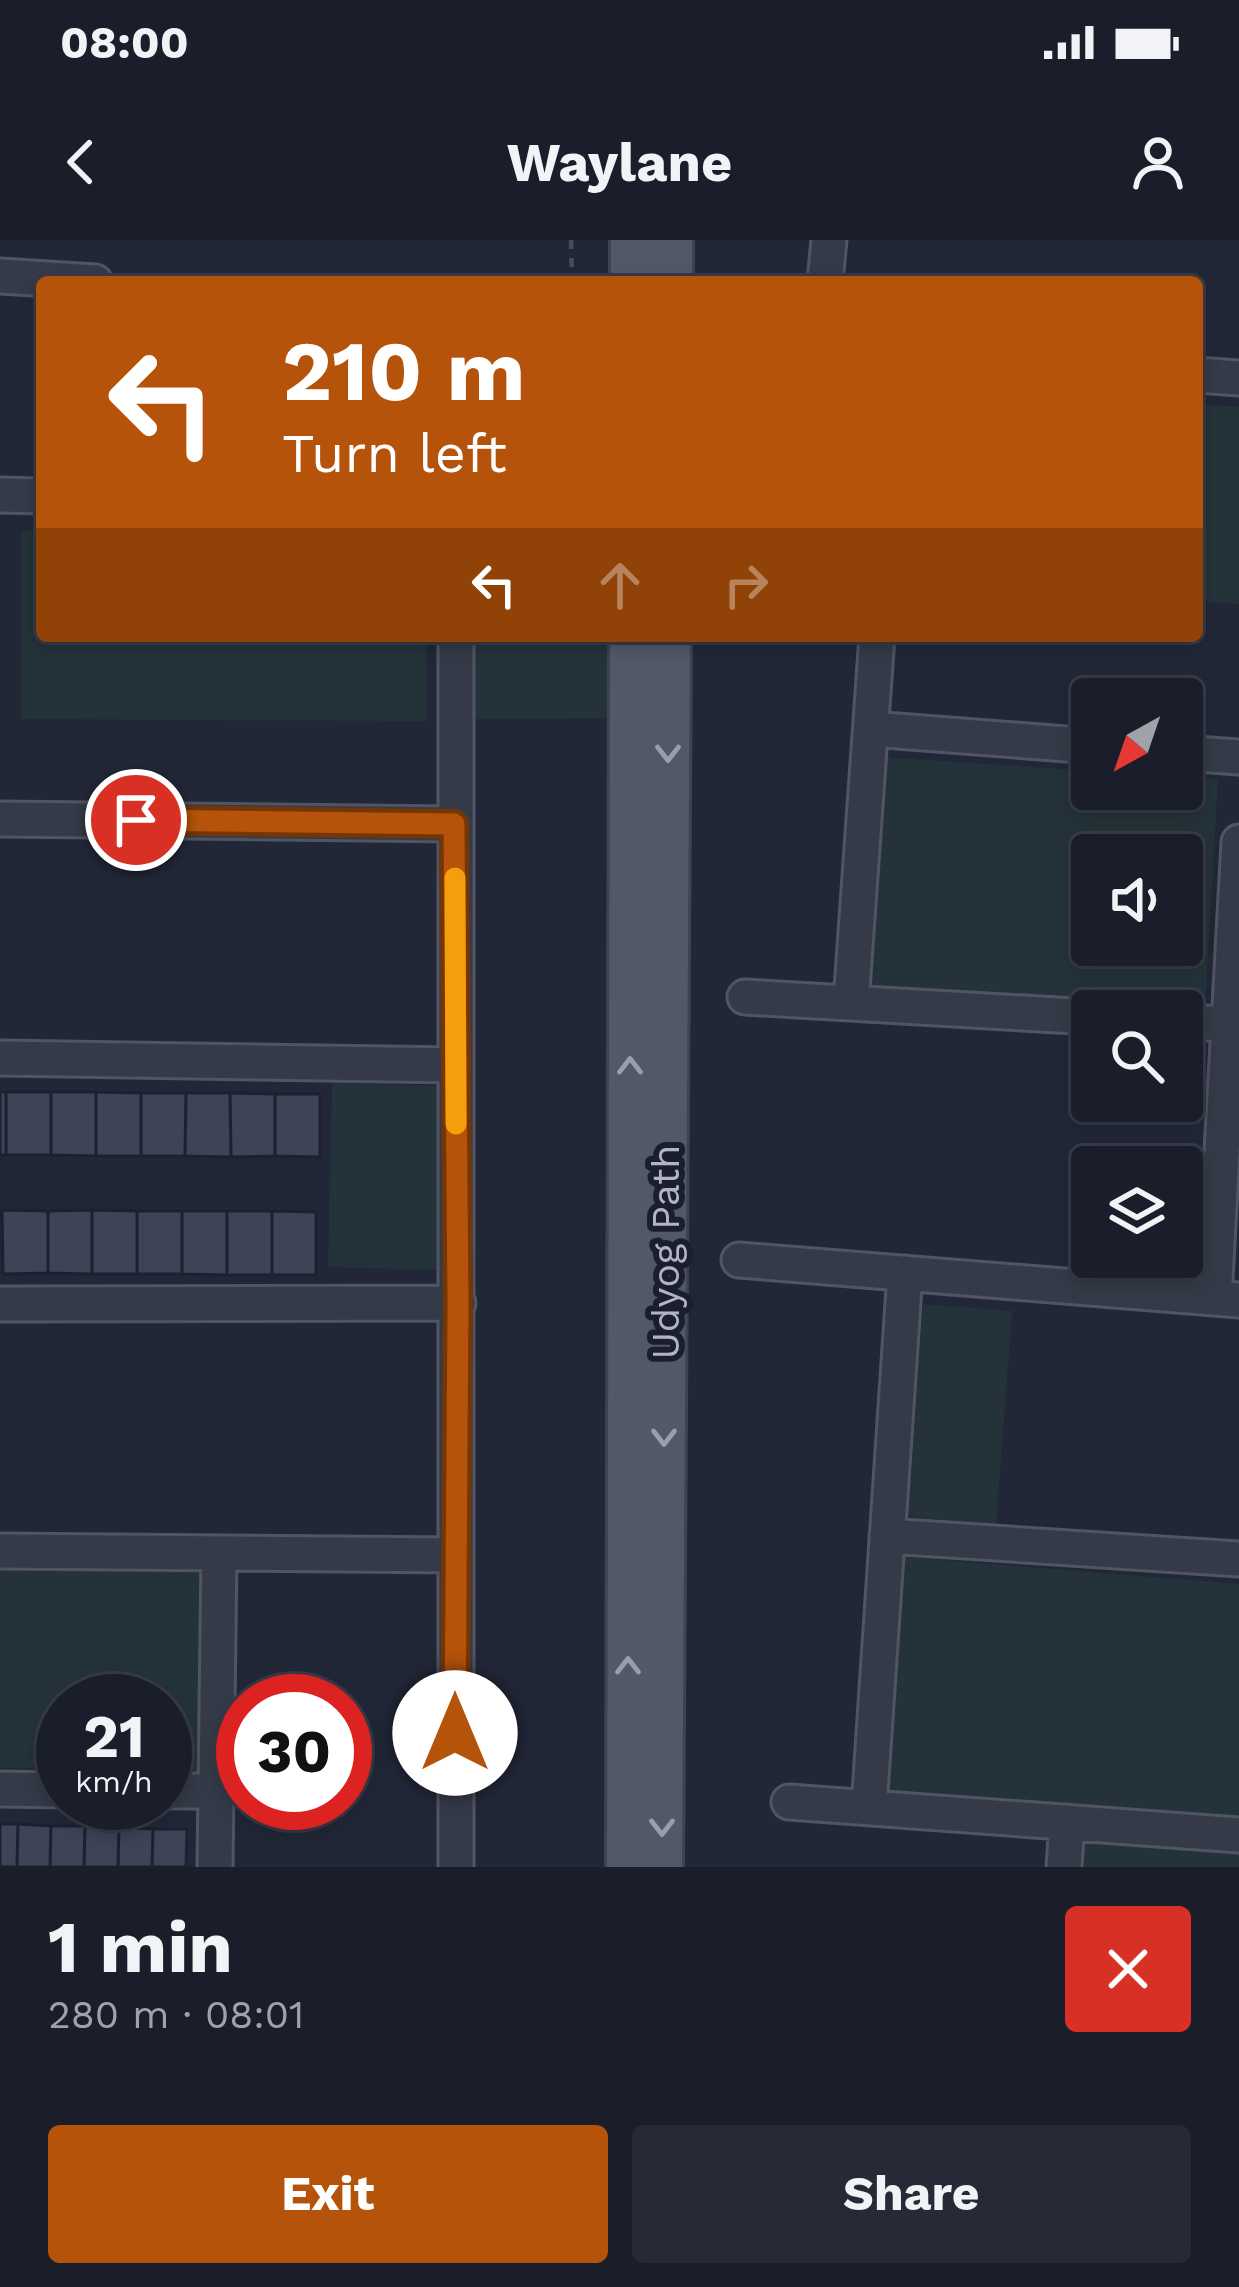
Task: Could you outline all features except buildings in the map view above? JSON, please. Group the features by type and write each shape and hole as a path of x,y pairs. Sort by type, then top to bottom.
{"main road":[{"path":"632,240 632,276"},
{"path":"671,240 671,276"},
{"name":"Udyog Path","path":"628,1867 631,642"},
{"name":"Udyog Path","path":"662,1867 669,642"}],"street":[{"path":"826,276 829,240"},
{"path":"0,276 36,278"},
{"path":"1203,375 1239,378"},
{"path":"0,495 36,496"},
{"path":"455,1867 456,642"},
{"path":"851,1003 877,642"},
{"path":"871,729 1071,744"},
{"path":"1203,754 1239,757"},
{"path":"0,819 454,824"},
{"path":"739,1260 1227,1299 1229,1024 1239,842"},
{"path":"745,997 1071,1016"},
{"path":"1203,1023 1229,1024"},
{"path":"0,1058 456,1065"},
{"path":"869,1808 905,1273"},
{"path":"0,1304 458,1304"},
{"path":"887,1536 1239,1559"},
{"path":"0,1551 455,1555"},
{"path":"218,1674 219,1553"},
{"path":"0,1789 36,1790"},
{"path":"789,1802 1239,1835"},
{"path":"1064,1867 1067,1822"},
{"path":"215,1867 216,1829"}],"path":[{"path":"571,240 572,276"}],"shaded area":[{"path":"1203,404 1239,407 1239,604 1203,601"},
{"path":"21,531 36,531 36,642 427,642 427,721 21,719"},
{"path":"474,642 610,642 611,718 475,719"},
{"path":"881,757 1071,770 1071,810 1203,810 1203,778 1218,779 1205,1008 1203,990 1071,990 1071,999 867,986"},
{"path":"332,1083 443,1086 439,1270 328,1267"},
{"path":"923,1304 1012,1311 996,1524 908,1517"},
{"path":"905,1557 1239,1584 1239,1818 888,1790"},
{"path":"0,1565 204,1569 201,1772 192,1772 192,1674 36,1674 36,1769 0,1768"},
{"path":"1081,1840 1239,1852 1239,1867 1079,1867"}],"slow traffic":[{"path":"455,878 456,1124"}],"route":[{"path":"136,820 454,824 455,1733"}]}
